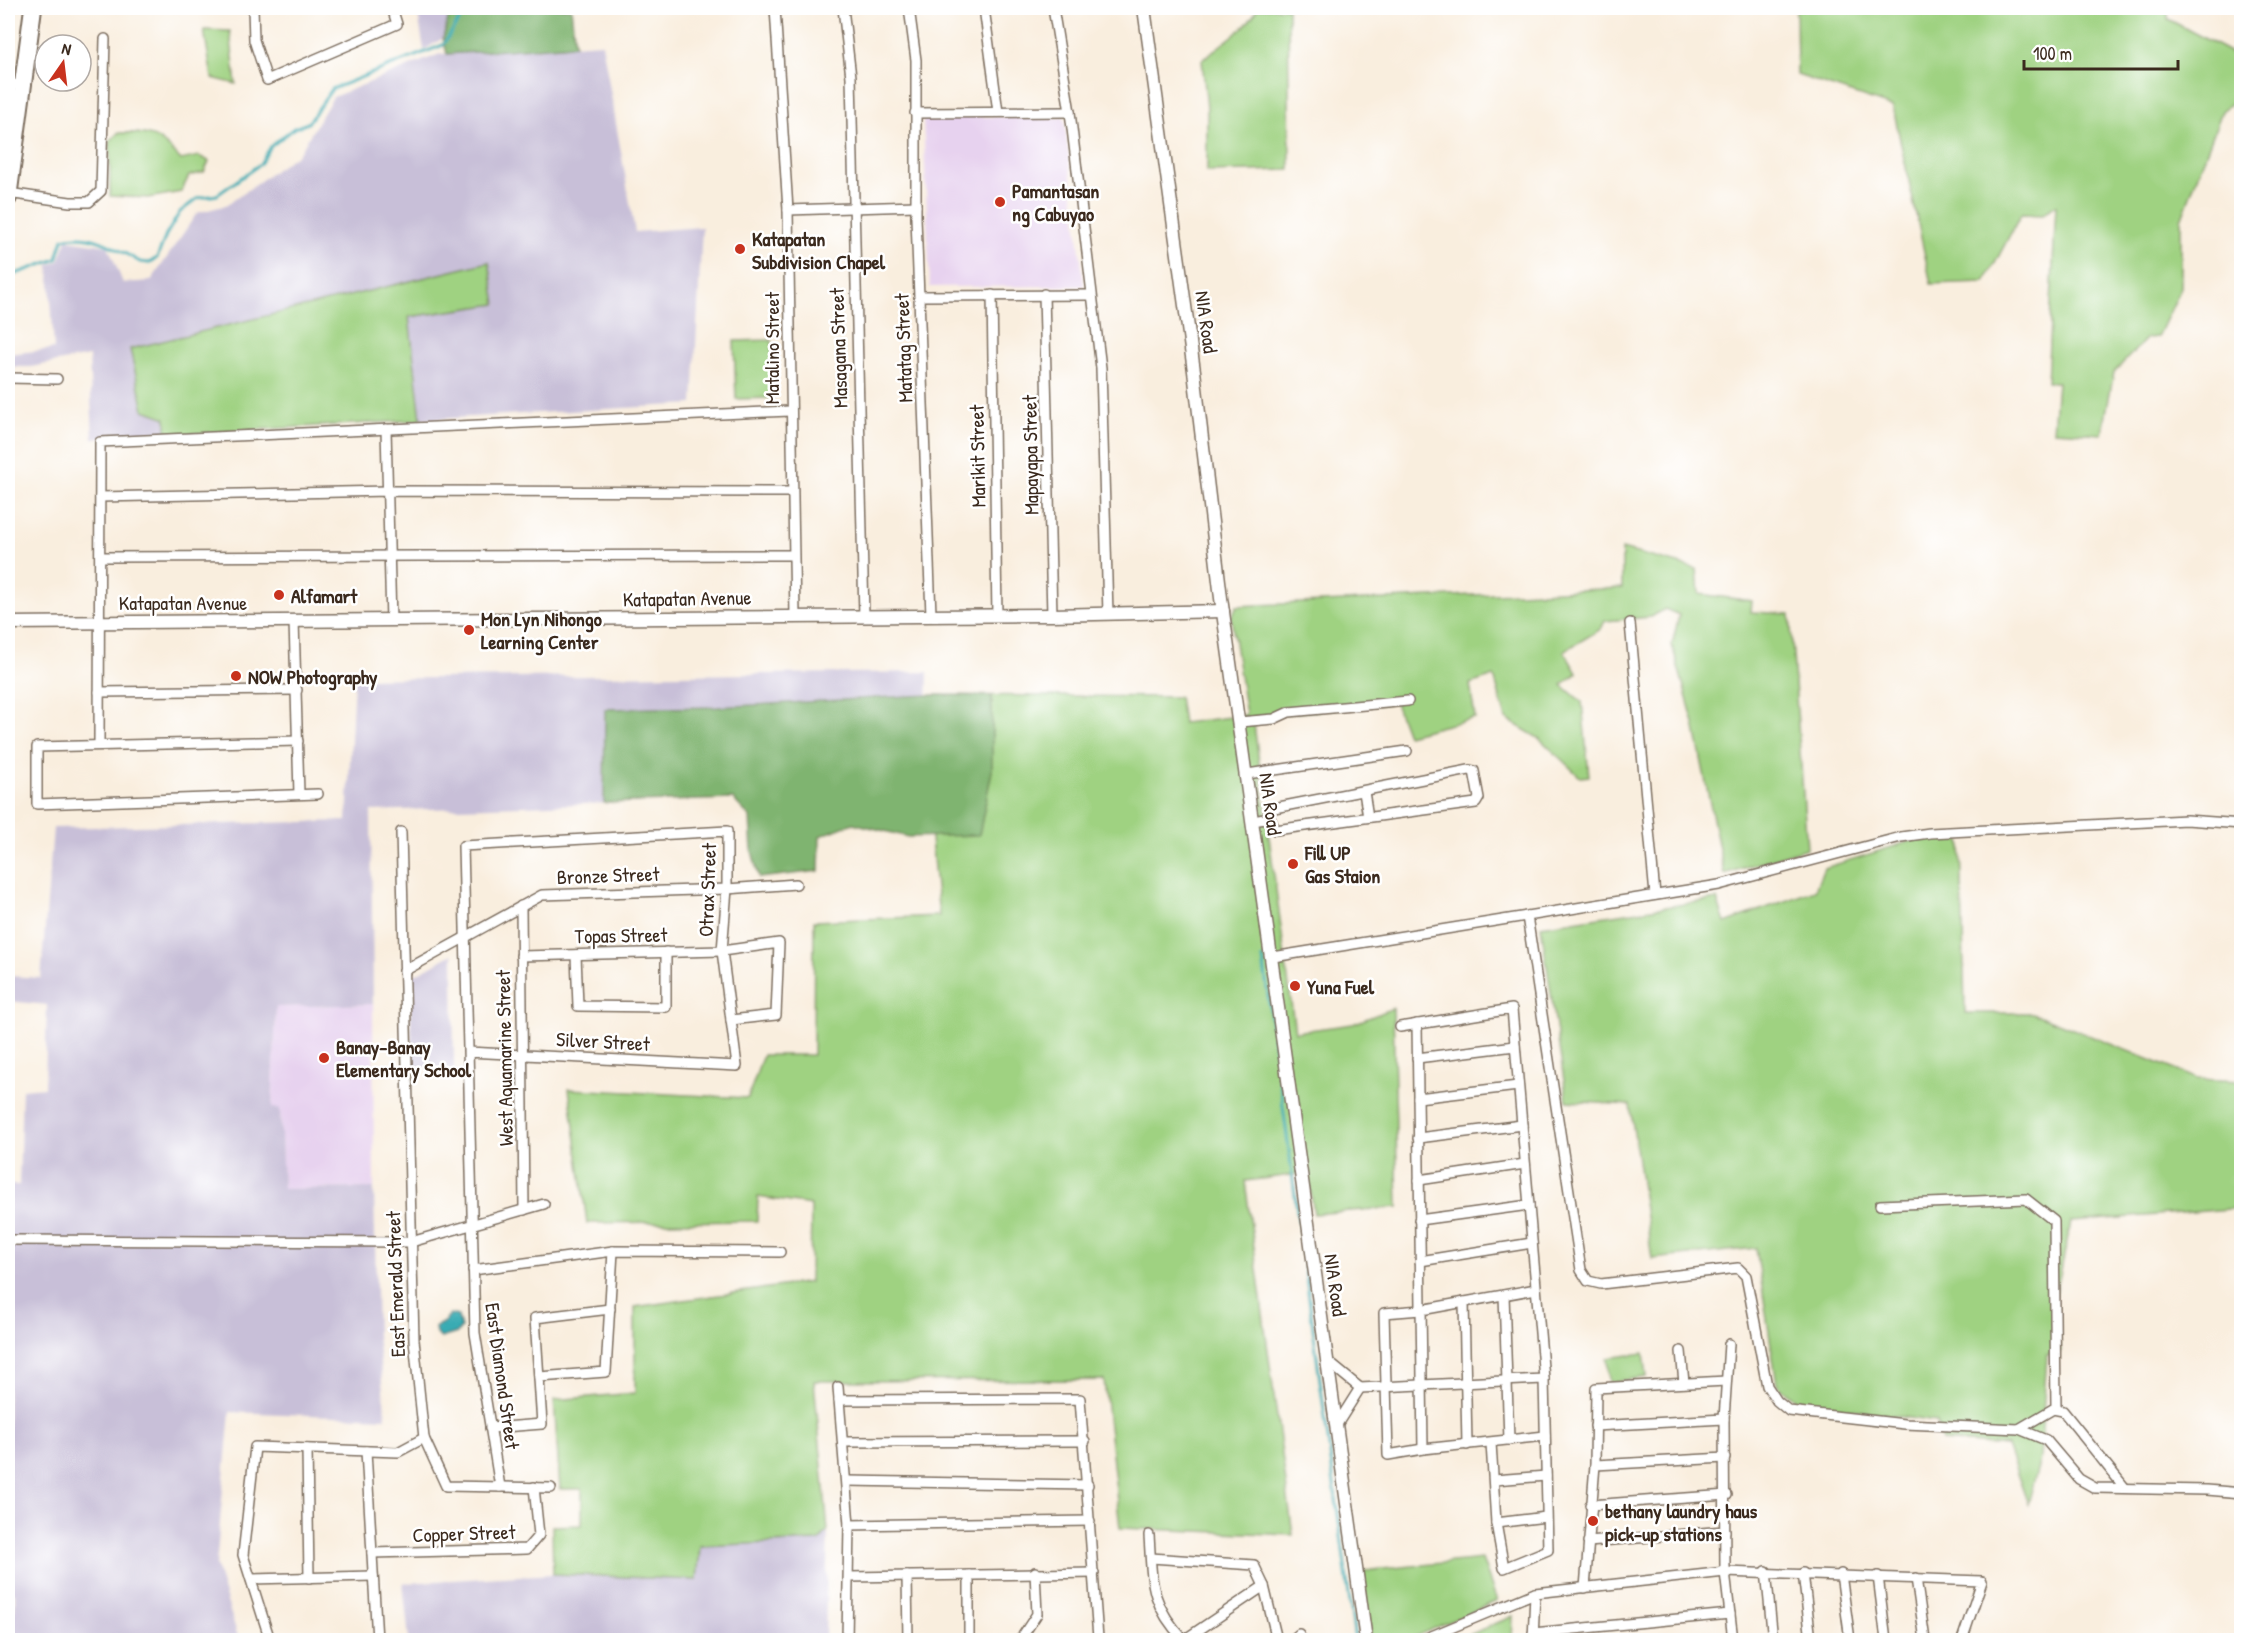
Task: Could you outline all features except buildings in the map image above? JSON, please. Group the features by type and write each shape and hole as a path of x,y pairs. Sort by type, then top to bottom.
{"highway":[{"path":"8,198 15,85 33,8"}],"street":[{"path":"253,8 254,40 267,81 397,24 392,8"},
{"name":"Matalino Street","path":"775,8 788,210 792,555 795,616"},
{"name":"Masagana Street","path":"843,8 851,77 852,208 864,616"},
{"name":"Matatag Street","path":"909,8 916,60 916,206 931,615"},
{"path":"984,8 998,112"},
{"path":"1053,8 1070,112 1101,368 1108,615"},
{"name":"NIA Road","path":"1144,8 1194,371 1223,611 1273,957 1366,1641"},
{"path":"8,193 70,202 89,202 101,191 105,39"},
{"path":"915,113 1070,112"},
{"path":"788,210 916,206"},
{"path":"920,296 1044,294 1091,296"},
{"name":"Mapayapa Street","path":"1044,294 1052,615"},
{"name":"Marikit Street","path":"992,296 998,616"},
{"path":"8,378 57,378"},
{"path":"99,745 100,442 790,411"},
{"path":"386,429 392,621"},
{"path":"100,497 388,491 791,492"},
{"path":"100,557 792,555"},
{"name":"Katapatan Avenue","path":"8,623 1108,615 1223,611"},
{"path":"294,621 299,794"},
{"path":"1630,624 1655,895"},
{"path":"99,692 297,690"},
{"path":"1239,722 1274,719 1289,712 1408,701"},
{"path":"298,741 37,747 37,804 318,794"},
{"path":"1247,774 1407,751"},
{"path":"1472,770 1479,798 1476,803 1275,830 1270,818 1269,811 1274,807 1364,792 1472,770"},
{"path":"1364,792 1368,817"},
{"path":"1253,820 1270,818"},
{"path":"1273,957 1719,885 1901,837 1930,833 2186,820 2241,824"},
{"name":"Otrax Street","path":"727,831 727,889 722,951 737,1066"},
{"name":"East Diamond Street","path":"500,1487 475,1334 463,846 727,831"},
{"name":"East Emerald Street","path":"401,832 414,1341 424,1438 446,1486 551,1488"},
{"name":"Bronze Street","path":"404,971 542,895 727,889 796,884"},
{"name":"West Aquamarine Street","path":"521,906 524,1210"},
{"path":"1527,916 1583,1276 1588,1281 1601,1284 1738,1268 1746,1276 1767,1386 1777,1401 1789,1411 1905,1424 2019,1430 2046,1440 2079,1479 2089,1486 2241,1493"},
{"name":"Topas Street","path":"521,956 722,951 779,943 776,1015 731,1020"},
{"path":"576,955 578,1006 666,1007 666,952"},
{"path":"1400,1027 1512,1009 1544,1379 1548,1550 1503,1568 1496,1523 1491,1443"},
{"path":"1417,1024 1423,1449"},
{"path":"1417,1058 1515,1046"},
{"name":"Silver Street","path":"468,1052 737,1066"},
{"path":"1418,1098 1518,1086"},
{"path":"1418,1138 1522,1125"},
{"path":"1419,1180 1525,1164"},
{"path":"1880,1205 2026,1199 2054,1221 2056,1408"},
{"path":"8,1240 411,1242 544,1204"},
{"path":"1419,1220 1529,1205"},
{"path":"1420,1261 1532,1243"},
{"path":"473,1269 613,1251 780,1252"},
{"path":"539,1377 606,1372 613,1251"},
{"path":"1536,1289 1421,1310 1384,1313 1388,1455 1545,1436"},
{"path":"1504,1295 1509,1440"},
{"path":"1464,1302 1467,1445"},
{"path":"490,1428 542,1424 535,1318 610,1309"},
{"path":"1729,1344 1724,1419 1725,1572 1733,1641"},
{"path":"1681,1351 1684,1383"},
{"path":"1326,1360 1360,1388 1544,1379"},
{"path":"1586,1588 1590,1505 1595,1465 1596,1388 1726,1381"},
{"path":"838,1388 849,1525 847,1641"},
{"path":"1336,1426 1360,1388"},
{"path":"839,1400 1080,1399 1085,1441 1098,1640"},
{"path":"2019,1430 2056,1408"},
{"path":"2056,1408 2067,1414 2126,1488"},
{"path":"1595,1426 1724,1419"},
{"path":"336,1641 270,1640 243,1555 255,1448 398,1452 424,1438"},
{"path":"843,1442 1085,1441"},
{"path":"307,1449 309,1578"},
{"path":"366,1451 377,1641"},
{"path":"1595,1465 1725,1458"},
{"path":"1494,1480 1546,1476"},
{"path":"847,1482 1088,1485"},
{"name":"Copper Street","path":"372,1553 527,1549 538,1536 534,1487"},
{"path":"1590,1505 1726,1495"},
{"path":"1496,1523 1546,1517"},
{"path":"849,1525 1090,1521"},
{"path":"1588,1542 1725,1531"},
{"path":"1149,1535 1154,1597 1166,1621 1184,1640 1264,1586"},
{"path":"1150,1558 1254,1564 1264,1586 1277,1641"},
{"path":"1766,1571 1773,1641"},
{"path":"1422,1641 1534,1593 1725,1572 1766,1571 1983,1581 1962,1641"},
{"path":"849,1577 1035,1572 1094,1573"},
{"path":"1020,1641 1037,1614 1035,1572"},
{"path":"1803,1573 1811,1641"},
{"path":"1841,1574 1850,1641"},
{"path":"969,1575 969,1641"},
{"path":"251,1579 373,1576"},
{"path":"907,1576 908,1641"},
{"path":"1878,1576 1886,1641"},
{"path":"1916,1578 1925,1641"},
{"path":"1534,1593 1533,1637 1730,1614"}],"shaded area":[{"path":"417,8 451,8 443,38 424,50"},
{"path":"602,43 635,232 702,227 693,404 93,439 89,356 31,367 8,367 8,354 54,349 49,265 59,261 67,240 108,246 123,283 151,281 197,213 227,205 299,153 333,97 440,54"},
{"name":"Pamantasan ng Cabuyao","path":"923,116 1064,118 1084,286 930,287"},
{"path":"928,672 925,781 733,799 371,811 373,1004 276,1007 272,1108 280,1109 283,1189 374,1188 377,1335 386,1418 230,1412 216,1566 239,1640 8,1640 8,1610 15,1610 15,1593 8,1592 8,1185 19,1185 22,1089 45,1087 47,1005 8,1001 8,976 41,978 53,828 347,821 354,679"},
{"path":"453,954 454,1071 413,1067 409,978"},
{"name":"Banay-Banay Elementary School","path":"373,1004 374,1188 283,1189 280,1109 272,1109 276,1007"},
{"path":"828,1530 825,1640 409,1640 403,1583 553,1574 697,1580 700,1546 819,1541"}],"green space":[{"path":"451,8 571,8 575,45 447,54 443,38"},
{"path":"1257,8 1288,8 1290,170 1207,172 1207,108 1202,60 1242,28"},
{"path":"1796,8 2168,8 2168,19 2241,58 2241,96 2222,111 2181,220 2181,288 2158,337 2147,338 2114,372 2102,434 2053,431 2057,382 2047,382 2056,205 2042,215 2021,214 1985,282 1931,284 1893,107 1797,75"},
{"path":"204,30 230,31 236,84 212,78"},
{"path":"118,133 153,136 181,160 199,156 209,161 204,172 189,176 181,192 148,198 110,196 110,141"},
{"path":"489,262 496,304 409,317 421,420 166,435 166,418 144,410 130,349"},
{"path":"772,340 773,398 736,399 734,341"},
{"path":"1622,549 1697,569 1699,594 1752,601 1751,612 1790,614 1807,848 1724,874 1694,723 1672,645 1679,615 1665,609 1651,617 1605,621 1601,629 1564,651 1577,673 1562,685 1582,702 1589,776 1580,777 1540,739 1506,719 1494,676 1470,684 1475,718 1407,735 1395,703 1253,717 1295,1032 1353,1024 1393,1008 1398,1207 1314,1214 1308,1173 1245,1181 1293,1535 1120,1528 1104,1380 814,1381 828,1530 819,1541 700,1546 697,1580 553,1574 552,1526 582,1525 582,1489 560,1489 554,1400 635,1393 635,1307 810,1282 811,1205 758,1197 757,1221 587,1223 569,1089 748,1098 763,1055 813,1055 814,921 939,916 925,781 928,695 1179,697 1183,723 1246,715 1231,617 1237,606 1622,588"},
{"path":"928,695 992,696 992,771 979,835 908,837 853,823 820,836 819,871 759,878 752,851 750,817 733,799 604,803 605,709 718,707"},
{"path":"1924,837 1961,840 1965,1013 2033,1013 2198,1079 2241,1081 2241,1208 2071,1222 2053,1308 2061,1352 2047,1355 2040,1459 2028,1504 2007,1446 1942,1441 1936,1422 1797,1401 1777,1384 1756,1248 1652,1259 1630,1105 1567,1101 1541,926 1717,899 1725,923 1815,890 1824,868"},
{"path":"1644,1353 1647,1377 1609,1382 1607,1358"},
{"path":"1482,1559 1497,1601 1407,1640 1371,1640 1363,1571"},
{"path":"1513,1616 1512,1640 1458,1640"}],"water":[{"path":"450,1314 458,1316 461,1328 457,1333 441,1338 436,1334 435,1327 444,1322"}],"waterway":[{"path":"10,276 57,259 63,239 73,237 103,242 140,262 149,263 157,258 166,235 180,212 198,198 217,195 260,164 271,146 294,128 308,123 332,89 443,45 467,8"},
{"path":"1263,958 1355,1640"}],"place":[{"name":"Pamantasan ng Cabuyao","path":"1000,202"},
{"name":"Katapatan Subdivision Chapel","path":"740,249"},
{"name":"Alfamart","path":"279,595"},
{"name":"Mon Lyn Nihongo Learning Center","path":"469,630"},
{"name":"NOW Photography","path":"236,676"},
{"name":"Fill UP Gas Staion","path":"1293,864"},
{"name":"Yuna Fuel","path":"1295,986"},
{"name":"Banay-Banay Elementary School","path":"324,1058"},
{"name":"bethany laundry haus pick-up stations","path":"1593,1521"}]}
